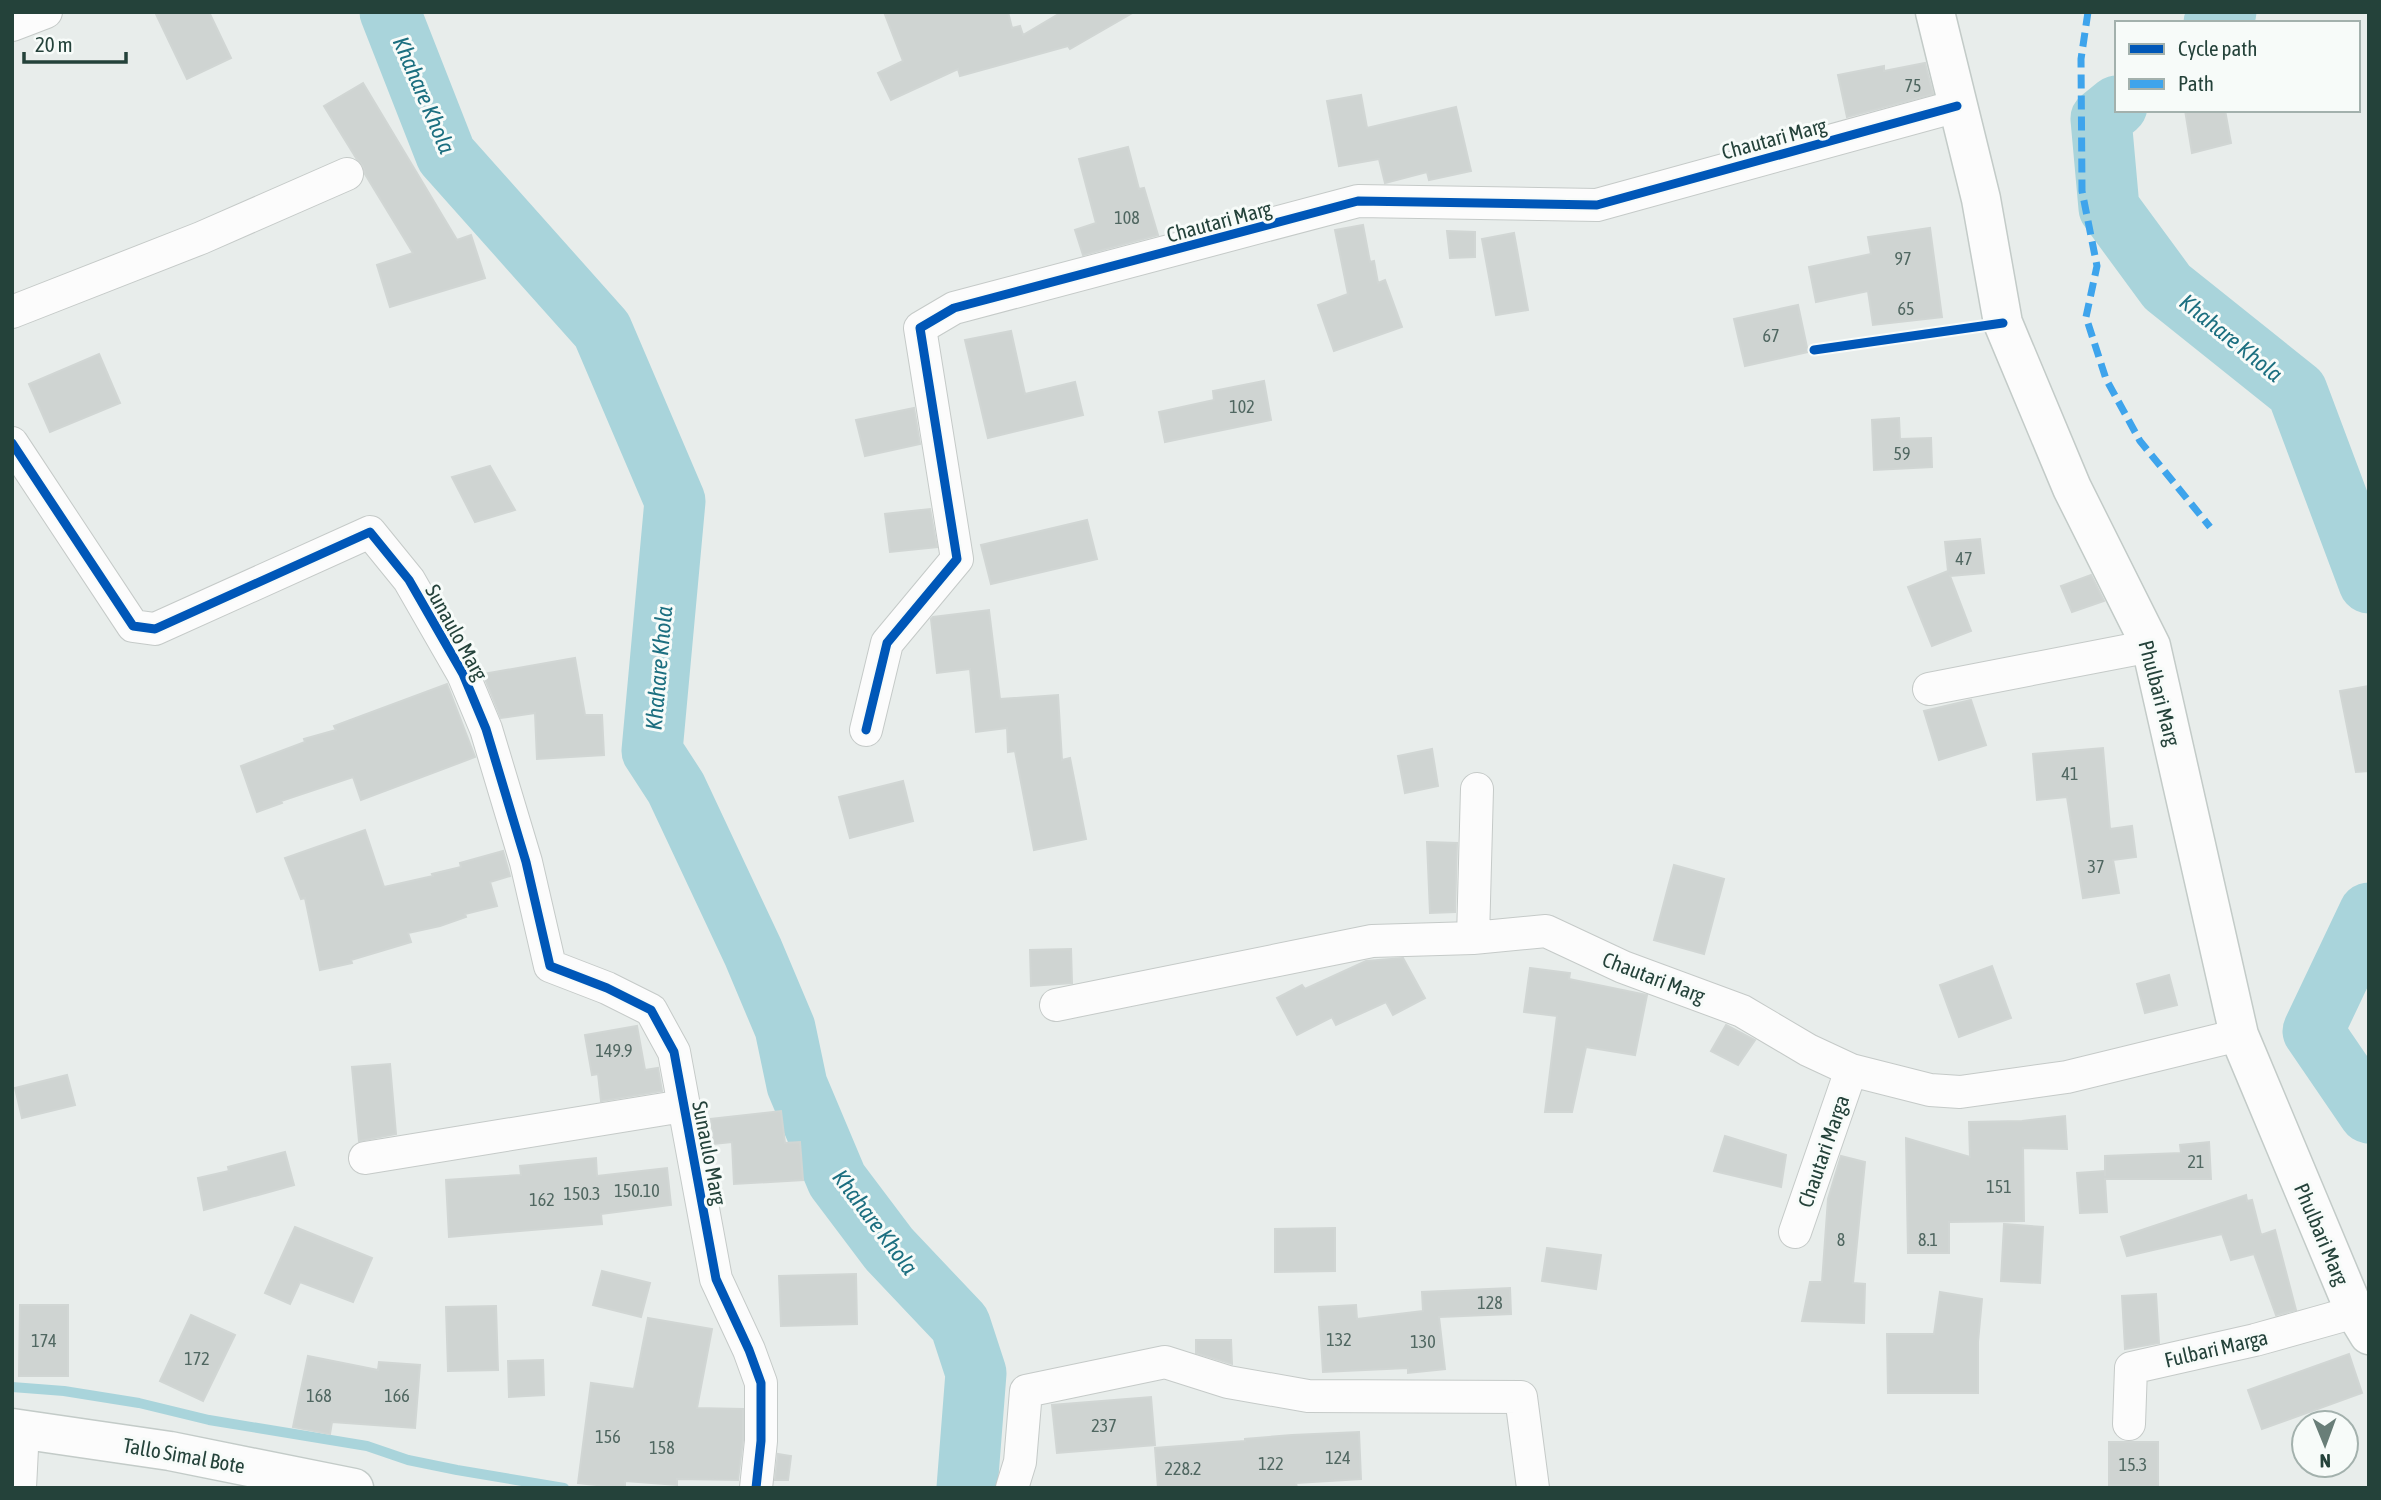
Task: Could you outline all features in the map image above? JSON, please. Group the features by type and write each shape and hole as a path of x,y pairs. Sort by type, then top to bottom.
{"main road":[{"name":"Phulbari Marg","path":"1936,12 1981,199 2003,323 2072,488 2151,646 2239,1035 2362,1324"},
{"name":"Tallo Simal Bote","path":"18,1429 170,1451 354,1488"}],"street":[{"path":"12,25 46,12"},
{"name":"Chautari Marg","path":"866,730 887,643 957,559 919,328 954,308 1358,201 1597,205 1957,106"},
{"path":"12,312 201,237 347,174"},
{"name":"Sunaulo Marg","path":"12,443 133,626 155,629 370,532 408,580 463,674 486,729 526,862 550,966 607,988 651,1010 674,1052 716,1279 761,1383 761,1441 756,1488"},
{"path":"1929,689 2151,646"},
{"path":"1473,939 1477,789"},
{"name":"Chautari Marg","path":"1056,1005 1372,941 1473,939 1546,931 1623,967 1742,1011 1808,1050 1851,1070 1930,1090 1960,1092 2067,1077 2239,1035"},
{"name":"Chautari Marga","path":"1795,1232 1851,1070"},
{"path":"365,1158 683,1106"},
{"name":"Fulbari Marga","path":"2129,1424 2131,1368 2255,1340 2362,1324"},
{"path":"1012,1488 1020,1462 1026,1391 1165,1362 1228,1382 1308,1396 1521,1398 1533,1488"},
{"path":"18,1429 20,1488"}],"building":[{"path":"155,12 209,12 231,58 187,79"},
{"path":"884,12 1008,12 1012,28 1020,26 1023,35 1062,12 1134,12 1070,49 1068,46 960,76 958,69 891,100 878,73 903,61"},
{"path":"1925,63 1933,94 1847,117 1838,75 1884,66 1884,71"},
{"path":"363,83 457,240 471,235 485,278 390,307 377,265 413,253 365,174 363,166 324,106"},
{"path":"1361,95 1367,128 1456,107 1471,171 1429,180 1427,172 1385,183 1379,159 1339,166 1327,101"},
{"path":"2185,112 2225,112 2231,143 2192,153"},
{"path":"1128,147 1139,189 1144,188 1158,235 1083,255 1075,230 1096,223 1079,159"},
{"path":"1363,225 1370,262 1374,261 1378,283 1385,280 1402,327 1334,351 1318,305 1348,294 1335,230"},
{"path":"1930,228 1942,317 1873,325 1868,291 1816,302 1809,267 1871,254 1868,237"},
{"path":"1447,231 1475,232 1475,257 1450,258"},
{"path":"1514,233 1528,310 1496,315 1482,239"},
{"path":"1798,305 1808,352 1745,366 1734,319"},
{"path":"1011,331 1025,394 1075,382 1083,415 988,438 965,340"},
{"path":"99,354 120,403 50,432 29,384"},
{"path":"1264,381 1271,420 1165,442 1159,412 1214,400 1213,391"},
{"path":"914,408 920,444 865,456 856,420"},
{"path":"1899,418 1900,439 1931,438 1932,467 1874,470 1872,420"},
{"path":"490,466 515,510 475,522 452,477"},
{"path":"930,509 937,547 890,552 885,514"},
{"path":"1087,520 1097,559 991,584 981,545"},
{"path":"1980,539 1984,573 1950,576 1971,631 1932,646 1908,587 1948,571 1945,542"},
{"path":"2091,575 2104,601 2072,612 2061,586"},
{"path":"989,610 1000,699 1058,695 1062,760 1070,758 1086,839 1034,850 1015,751 1008,752 1007,728 976,732 970,669 937,673 931,619"},
{"path":"575,658 585,715 602,715 604,755 537,759 535,713 501,718 483,674"},
{"path":"447,684 475,757 361,800 353,777 281,801 282,803 257,812 241,766 305,742 304,739 336,730 334,726"},
{"path":"2369,686 2369,771 2356,772 2340,691"},
{"path":"1971,700 1986,745 1939,760 1924,711"},
{"path":"2103,748 2110,829 2132,826 2136,857 2113,860 2119,893 2083,898 2067,797 2037,800 2033,754"},
{"path":"1432,749 1438,786 1405,793 1398,756"},
{"path":"903,781 913,821 850,838 839,797"},
{"path":"365,830 384,887 433,876 432,874 461,867 460,863 503,851 510,876 490,882 497,906 465,914 466,917 440,926 408,933 411,942 351,960 352,963 320,970 305,898 301,899 285,858"},
{"path":"1427,842 1457,843 1455,912 1430,913"},
{"path":"1674,865 1724,879 1704,954 1654,940"},
{"path":"1071,949 1072,983 1031,986 1030,950"},
{"path":"1403,958 1425,998 1393,1015 1386,1002 1336,1025 1332,1017 1297,1035 1277,998 1302,985 1305,989 1366,961"},
{"path":"1992,966 2011,1018 1959,1037 1940,985"},
{"path":"1530,968 1570,973 1569,979 1647,995 1635,1055 1586,1047 1572,1112 1545,1112 1557,1016 1524,1012"},
{"path":"2169,975 2177,1005 2145,1013 2137,984"},
{"path":"1726,1025 1755,1040 1738,1065 1711,1051"},
{"path":"637,1026 645,1070 658,1068 662,1091 601,1101 598,1074 592,1075 585,1035"},
{"path":"390,1064 396,1134 359,1141 352,1067"},
{"path":"67,1075 75,1105 22,1118 15,1088"},
{"path":"781,1111 785,1143 800,1142 803,1180 734,1184 732,1142 714,1144 711,1119"},
{"path":"2065,1116 2067,1149 2023,1148 2024,1221 1949,1222 1949,1253 1908,1253 1906,1138 1970,1157 1969,1122 2022,1121"},
{"path":"1725,1136 1786,1155 1781,1187 1714,1171"},
{"path":"2209,1142 2211,1179 2105,1179 2107,1212 2080,1213 2077,1173 2105,1171 2105,1156 2181,1153 2180,1145"},
{"path":"285,1152 294,1185 204,1210 198,1178 229,1171 228,1167"},
{"path":"1841,1156 1865,1162 1853,1283 1865,1284 1864,1323 1802,1321 1810,1282 1822,1282 1828,1199"},
{"path":"596,1158 597,1176 667,1168 671,1205 601,1214 602,1224 449,1237 446,1180 521,1175 520,1166"},
{"path":"2246,1195 2247,1201 2252,1200 2261,1235 2275,1230 2296,1310 2276,1315 2254,1254 2231,1260 2222,1234 2127,1256 2121,1237"},
{"path":"2004,1224 2043,1227 2040,1283 2001,1281"},
{"path":"295,1227 372,1258 353,1302 300,1282 290,1304 265,1293"},
{"path":"1335,1228 1335,1271 1275,1272 1275,1229"},
{"path":"1547,1248 1601,1255 1596,1289 1542,1281"},
{"path":"602,1271 650,1283 641,1317 593,1305"},
{"path":"856,1274 857,1324 781,1326 779,1276"},
{"path":"1510,1288 1511,1314 1439,1317 1445,1369 1408,1373 1408,1368 1323,1372 1319,1307 1356,1305 1357,1319 1423,1311 1422,1292"},
{"path":"1940,1292 1982,1299 1978,1342 1978,1393 1888,1393 1887,1334 1934,1334"},
{"path":"2156,1294 2159,1343 2125,1349 2122,1296"},
{"path":"20,1305 68,1305 68,1376 19,1376"},
{"path":"496,1306 498,1370 448,1371 446,1307"},
{"path":"191,1315 235,1335 203,1401 160,1381"},
{"path":"648,1318 712,1329 697,1408 743,1409 743,1440 738,1480 677,1479 677,1485 625,1481 625,1488 578,1483 591,1383 634,1389"},
{"path":"1196,1340 1231,1340 1232,1364 1196,1353"},
{"path":"2349,1354 2362,1393 2318,1409 2290,1409 2290,1419 2262,1429 2248,1390"},
{"path":"308,1356 378,1370 379,1362 420,1365 415,1428 332,1422 330,1434 293,1427"},
{"path":"543,1360 544,1395 509,1397 508,1361"},
{"path":"1151,1397 1155,1445 1057,1453 1052,1405"},
{"path":"1359,1432 1361,1479 1296,1483 1297,1488 1158,1488 1155,1448 1292,1435"},
{"path":"2109,1442 2158,1442 2158,1486 2109,1485"},
{"path":"778,1454 791,1456 788,1480 775,1480"}],"waterway":[{"name":"Khahare Khola","path":"390,12 446,155 602,330 675,501 652,751 676,788 753,952 785,1028 797,1085 837,1180 889,1249 960,1324 976,1373 967,1488"},
{"name":"Khahare Khola","path":"2216,21 2226,12"},
{"name":"Khahare Khola","path":"2115,108 2101,119 2109,208 2167,287 2297,391 2369,583"},
{"name":"Khahare Khola","path":"2369,913 2313,1031 2369,1113"},
{"path":"12,1387 64,1391 139,1403 209,1420 367,1446 408,1460 457,1470 564,1488"}],"marked path":[{"path":"2088,12 2081,59 2082,191 2097,266 2086,317 2106,379 2140,441 2210,527"}],"cycle path":[{"path":"866,730 887,643 957,559 920,328 954,308 1358,201 1597,205 1957,106"},
{"path":"1814,350 2003,323"},
{"path":"12,443 133,626 155,629 370,532 409,580 463,674 486,729 526,862 550,966 607,988 651,1010 674,1052 716,1279 761,1383 761,1441 756,1488"}]}
